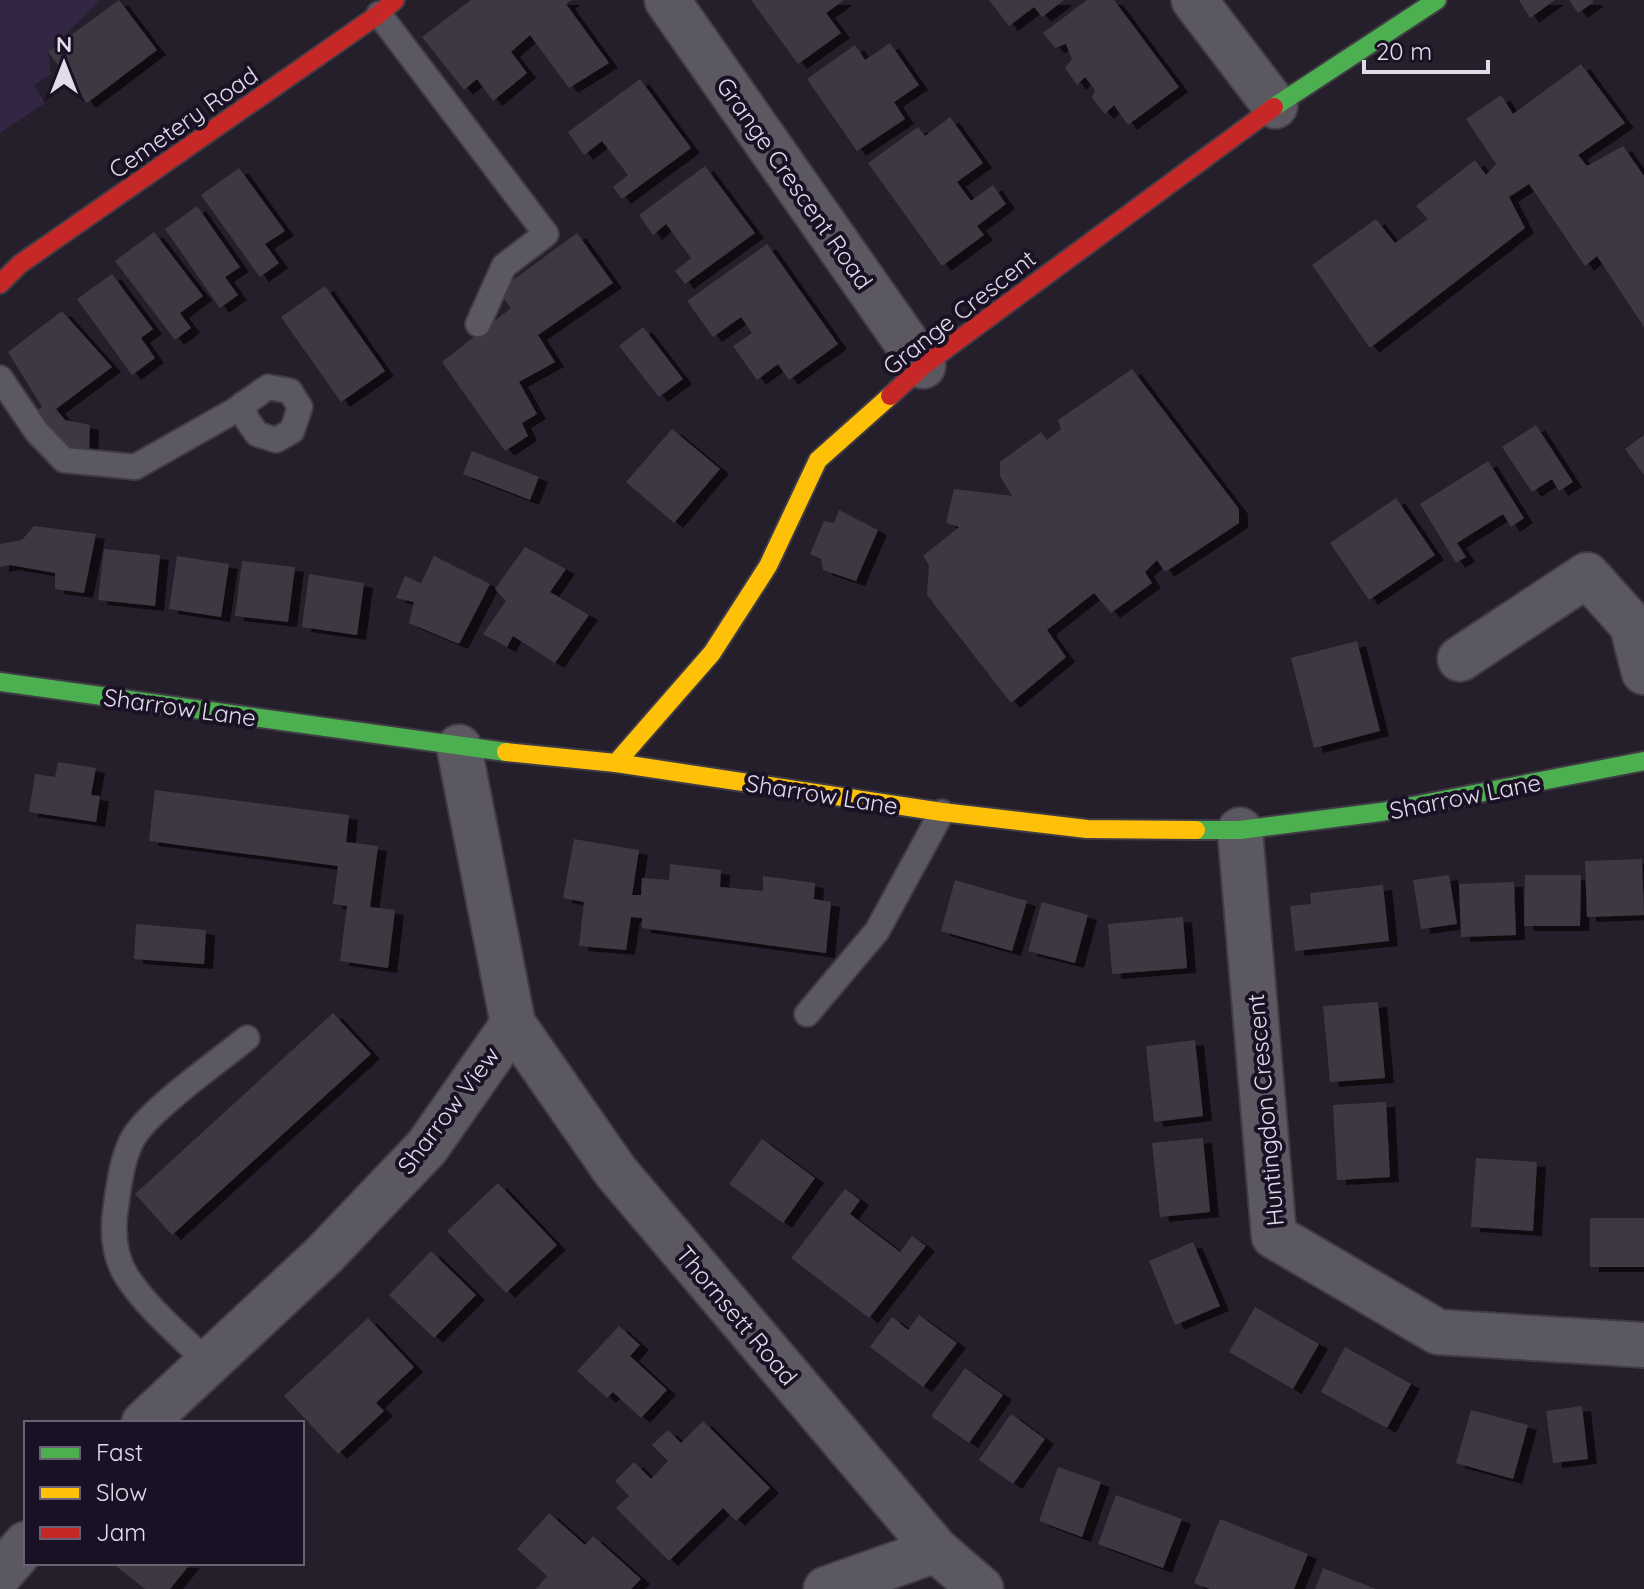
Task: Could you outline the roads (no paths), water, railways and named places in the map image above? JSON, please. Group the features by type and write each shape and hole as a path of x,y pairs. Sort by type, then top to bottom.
{"street":[{"name":"Grange Crescent Road","path":"667,0 923,366"},
{"path":"1194,0 1275,106"},
{"name":"Grange Crescent","path":"616,763 712,653 768,566 818,460 923,366 1275,106 1437,0"},
{"name":"Cemetery Road","path":"0,284 20,264 387,7"},
{"path":"1460,659 1587,575 1632,625 1644,672"},
{"name":"Sharrow Lane","path":"0,682 459,747 616,763 942,812 1087,829 1240,830 1381,812 1644,761"},
{"name":"Sharrow View","path":"146,1421 324,1255 427,1147 513,1024 459,747"},
{"name":"Huntingdon Crescent","path":"1240,830 1274,1236 1438,1332 1644,1345"},
{"name":"Thornsett Road","path":"513,1024 616,1172 936,1550 981,1589"},
{"path":"0,1574 24,1546"},
{"path":"826,1589 936,1550"}],"lane":[{"path":"387,7 546,234 504,266 478,324"},
{"path":"0,378 37,432 64,460 135,467 243,404"},
{"path":"807,1014 877,931 942,812"},
{"path":"208,1363 126,1276 117,1253 113,1226 121,1172 132,1140 147,1120 247,1038"}]}
